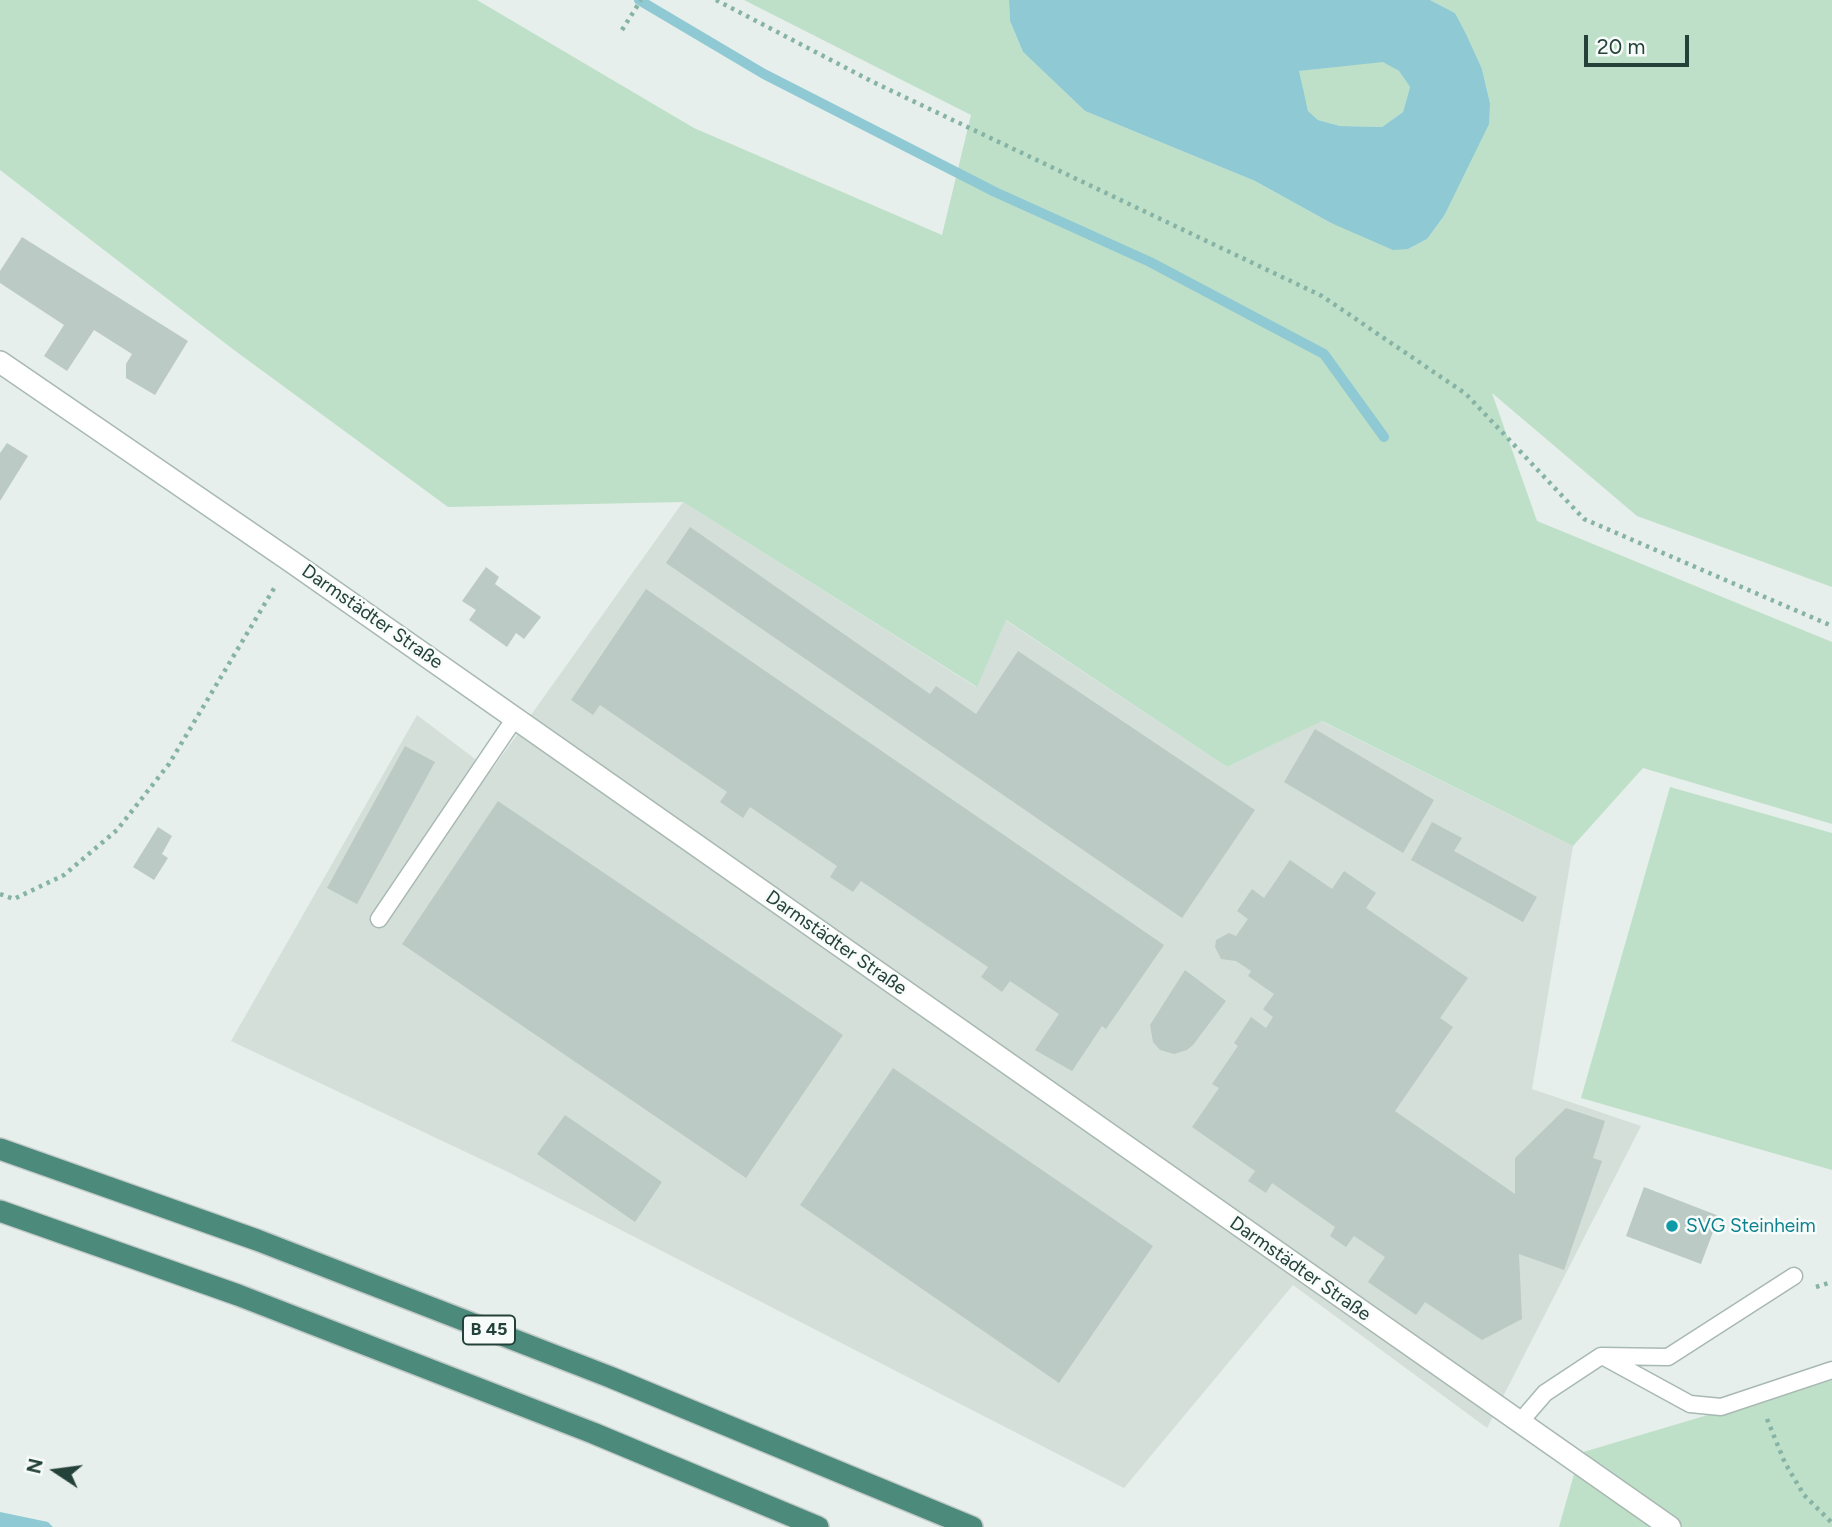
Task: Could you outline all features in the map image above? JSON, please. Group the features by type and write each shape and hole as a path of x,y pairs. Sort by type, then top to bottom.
{"highway":[{"name":"B 45","path":"0,1149 257,1240 610,1377 972,1527"},
{"path":"0,1211 238,1295 593,1433 818,1527"}],"street":[{"name":"Darmstädter Straße","path":"0,362 292,562 1670,1527"}],"lane":[{"path":"379,919 515,718"},
{"path":"1520,1422 1545,1393 1601,1356 1668,1357 1794,1276"},
{"path":"1601,1356 1690,1404 1721,1407 1832,1370"}],"path":[{"path":"622,30 641,0"},
{"path":"716,0 873,82 1322,296 1466,394 1584,519 1832,626"},
{"path":"0,894 14,900 64,875 117,830 169,764 292,562"},
{"path":"1757,1396 1785,1462 1804,1495 1832,1523"}],"shaded area":[{"path":"683,502 976,687 1005,620 1227,767 1321,721 1573,846 1532,1089 1641,1126 1487,1428 1293,1285 1124,1488 508,1172 231,1041 417,715 491,771"}],"green space":[{"path":"0,0 477,0 694,128 942,235 971,115 744,0 1009,0 1010,21 1023,52 1085,111 1255,181 1331,223 1408,249 1427,239 1444,216 1490,103 1482,69 1455,13 1430,0 1832,0 1832,587 1637,516 1492,393 1537,521 1832,642 1832,824 1643,768 1573,846 1322,721 1227,767 1006,620 977,687 683,502 448,507 234,350 0,170"},
{"path":"1383,61 1399,71 1410,87 1403,112 1382,127 1340,126 1318,120 1308,111 1298,71"},
{"path":"1670,787 1832,833 1832,1170 1581,1098"},
{"path":"1832,1378 1832,1527 1559,1527 1580,1453"}],"water":[{"path":"1009,0 1430,0 1455,13 1466,34 1482,69 1490,103 1489,124 1444,216 1427,239 1408,249 1393,250 1331,223 1255,181 1085,111 1023,52 1010,21","holes":["1383,62 1399,71 1410,87 1403,112 1382,127 1340,126 1318,120 1308,111 1299,71"]},
{"path":"0,1512 48,1522 53,1527 0,1527"}],"building":[{"path":"22,237 188,341 155,395 126,378 126,364 132,354 94,330 67,371 44,356 64,325 0,283 0,271"},
{"path":"7,443 28,456 0,501 0,453"},
{"path":"690,527 930,694 936,686 976,714 1018,651 1255,810 1182,918 666,563"},
{"path":"486,567 499,577 495,584 541,617 524,639 516,633 507,647 469,620 476,610 462,601"},
{"path":"646,589 1164,945 1106,1029 1102,1026 1072,1071 1035,1050 1059,1014 1010,981 1002,992 981,977 988,967 861,881 853,892 830,877 837,866 750,807 743,818 720,802 727,792 600,705 593,715 571,700"},
{"path":"1315,729 1434,800 1403,853 1284,782"},
{"path":"405,746 435,762 357,904 327,888"},
{"path":"498,801 843,1035 746,1178 402,944"},
{"path":"1432,822 1462,838 1454,851 1537,897 1523,922 1411,860"},
{"path":"158,827 172,836 162,854 168,858 154,880 133,867"},
{"path":"1290,860 1332,889 1344,871 1376,893 1366,908 1468,978 1440,1018 1453,1027 1395,1111 1515,1194 1515,1158 1566,1108 1605,1121 1593,1158 1602,1161 1564,1270 1519,1254 1522,1319 1482,1340 1425,1302 1416,1315 1368,1282 1385,1257 1354,1236 1346,1247 1330,1236 1335,1227 1272,1183 1266,1193 1248,1181 1255,1171 1192,1127 1219,1088 1212,1084 1238,1046 1234,1043 1251,1017 1266,1028 1273,1017 1263,1009 1274,994 1248,976 1251,971 1236,961 1221,959 1215,947 1216,940 1229,933 1236,936 1248,919 1237,911 1252,889 1264,898"},
{"path":"1185,970 1226,1001 1193,1045 1174,1054 1160,1050 1153,1042 1150,1025"},
{"path":"893,1068 1153,1246 1059,1383 800,1205"},
{"path":"565,1115 662,1182 635,1222 537,1154"},
{"name":"SVG Steinheim","path":"1644,1187 1719,1216 1701,1264 1626,1236"}],"waterway":[{"path":"639,0 764,74 995,192 1150,262 1324,354 1384,437"}],"place":[{"name":"SVG Steinheim","path":"1672,1226"}]}
